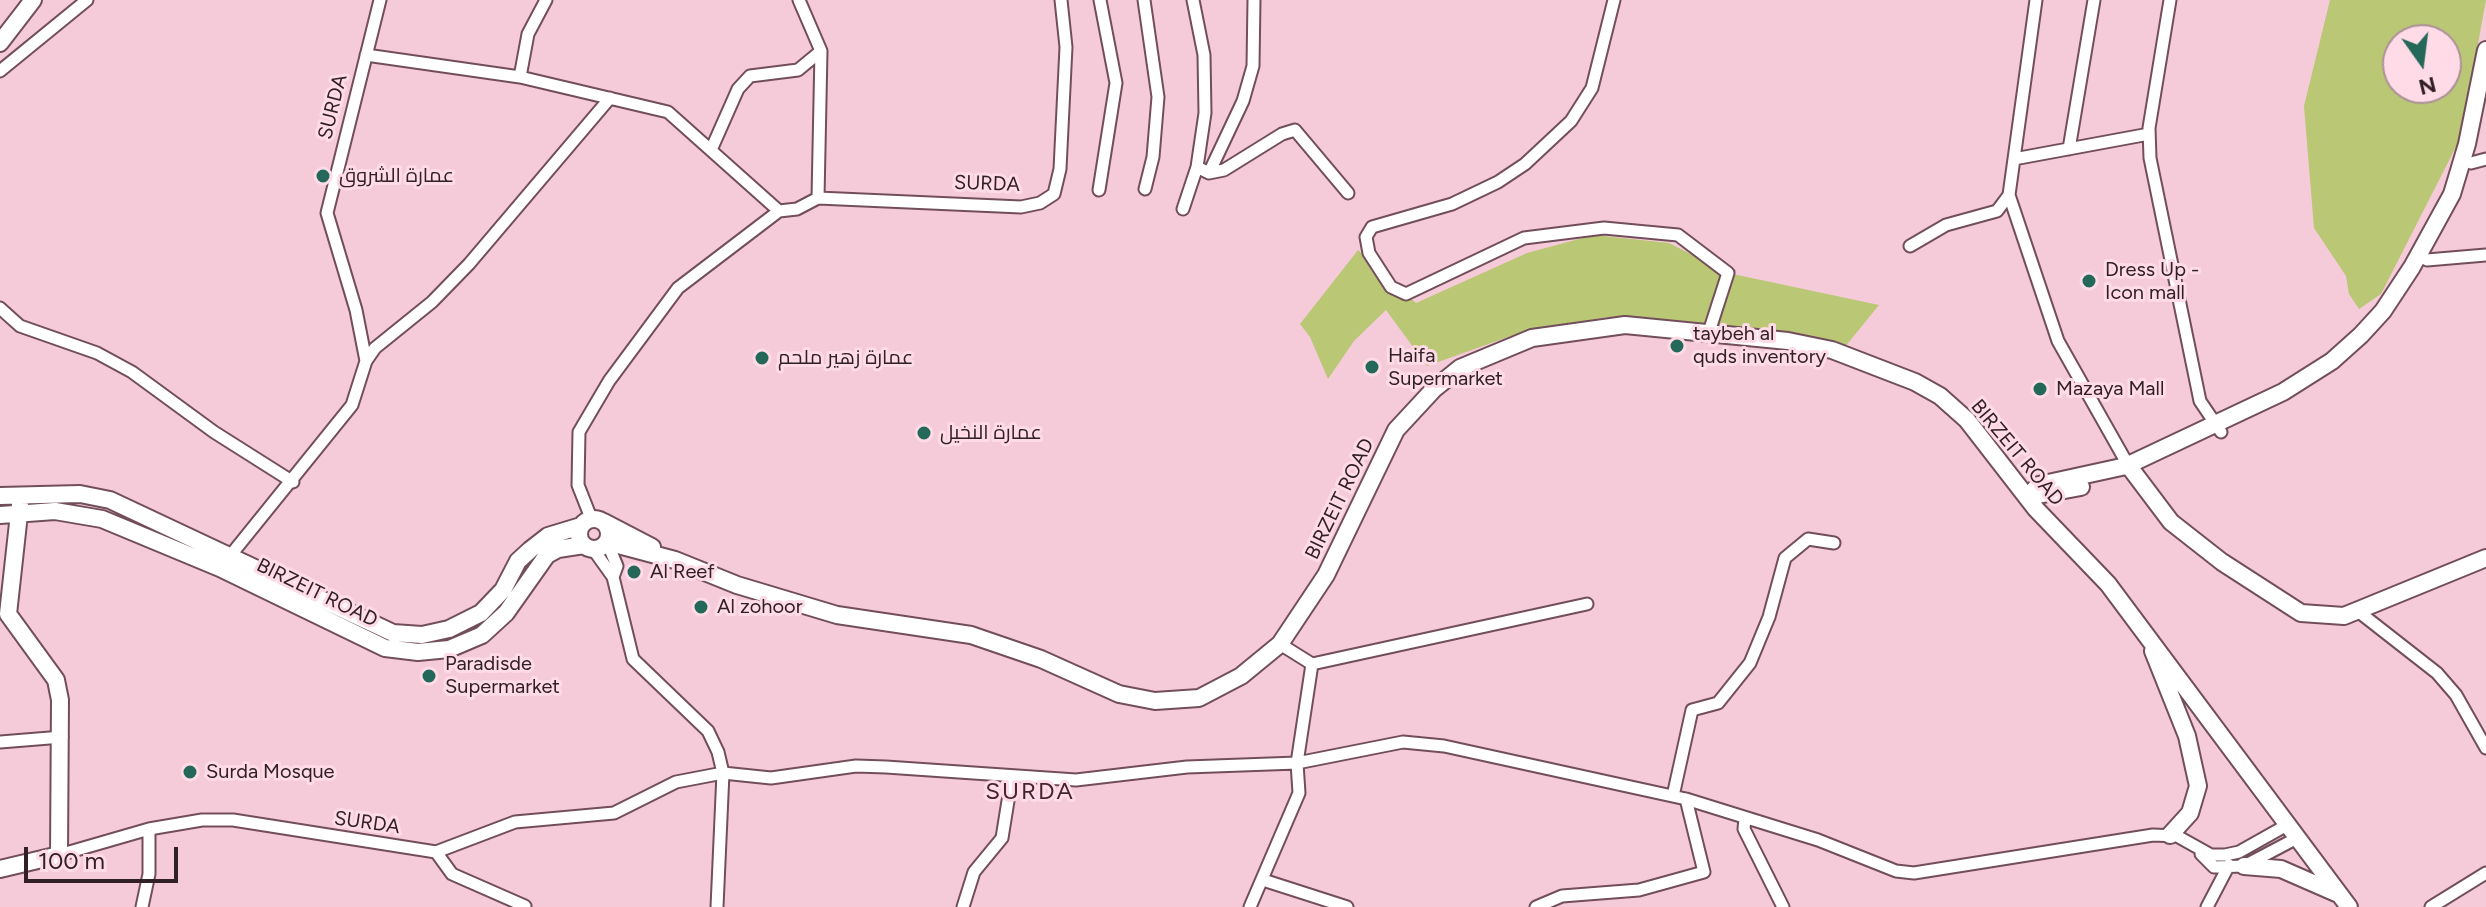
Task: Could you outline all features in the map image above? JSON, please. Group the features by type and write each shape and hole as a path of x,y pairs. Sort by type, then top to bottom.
{"main road":[{"path":"0,43 33,0"},
{"path":"2218,428 2316,372 2348,347 2383,311 2432,235 2452,194 2467,144 2486,50"},
{"path":"2027,497 2048,495 2131,469 2218,428 2288,400 2338,368 2390,316 2427,260 2479,161 2486,101"},
{"name":"BIRZEIT ROAD","path":"675,560 737,585 837,615 910,623 971,635 1048,661 1119,694 1155,701 1199,698 1221,689 1280,644 1326,575 1396,430 1434,389 1460,368 1532,338 1625,325 1709,332 1832,350 1915,382 1940,396 1967,420 2027,497 2108,584 2345,901"},
{"path":"2131,469 2171,522 2301,613 2330,617 2359,612 2486,558"},
{"name":"BIRZEIT ROAD","path":"0,496 80,494 110,500 385,648 418,652 449,649 482,635 506,613 547,555 558,549 595,545"},
{"path":"21,495 8,614 56,680 62,737 59,855"},
{"path":"15,544 36,518 55,511"},
{"name":"BIRZEIT ROAD","path":"0,515 55,511 102,519 225,562 393,633 422,635 449,629 481,613 503,590 518,561 530,550 548,536 592,522"},
{"path":"592,522 579,533 595,545 641,551 675,560"},
{"path":"592,522 609,532 595,545"},
{"path":"592,522 675,560"},
{"path":"0,525 15,544"},
{"path":"2259,586 2304,604 2340,606 2486,547"},
{"path":"2144,631 2187,736 2196,767 2196,800 2181,826 2170,835"},
{"name":"SURDA","path":"0,869 59,855"},
{"path":"2237,862 2281,869 2345,901"}],"street":[{"path":"0,71 87,0"},
{"name":"SURDA","path":"225,562 293,482 352,405 366,361 356,310 327,213 380,0"},
{"path":"520,77 528,34 546,0"},
{"path":"799,0 821,51 818,198"},
{"name":"SURDA","path":"592,522 578,485 579,432 609,381 678,288 779,211 797,209 818,198 1021,207 1040,203 1054,194 1060,169 1066,47 1061,0"},
{"path":"1099,190 1116,83 1100,0"},
{"path":"1144,0 1158,97 1153,157 1145,189"},
{"path":"1183,209 1197,167 1206,82 1193,0"},
{"path":"1209,173 1247,89 1253,66 1254,0"},
{"path":"1614,0 1592,88 1571,121 1525,164 1498,182 1452,204 1372,227 1366,237 1369,253 1391,287 1406,294 1524,238 1604,228 1678,235 1728,273 1709,332"},
{"path":"2036,0 2009,195 2058,341 2131,469"},
{"path":"2069,149 2094,0"},
{"path":"2170,0 2149,134 2150,158 2200,401 2218,428"},
{"path":"711,150 738,89 750,76 798,70 821,51"},
{"path":"366,55 520,77 668,112 779,211"},
{"path":"366,361 375,348 432,302 469,264 610,98"},
{"path":"1197,167 1209,173 1224,170 1282,134 1295,130 1348,193"},
{"path":"2014,159 2149,134"},
{"path":"1910,246 1946,225 1997,211 2009,195"},
{"path":"2427,260 2486,255"},
{"path":"0,308 20,326 97,353 132,372 226,440 293,482"},
{"path":"1673,796 1692,710 1718,703 1750,663 1769,617 1785,558 1808,539 1834,543"},
{"path":"595,545 615,572 633,659 708,731 723,773 717,907"},
{"path":"615,572 641,551"},
{"path":"1280,644 1312,664 1587,604"},
{"path":"2359,612 2437,673 2456,695 2486,748"},
{"path":"1250,907 1299,793 1297,763 1312,664"},
{"path":"0,742 62,737"},
{"name":"SURDA","path":"59,855 149,829 202,820 233,820 436,852 515,822 614,813 676,782 723,773 771,778 856,766 1076,780 1187,767 1297,763 1403,742 1444,746 1686,799 1818,840 1879,866 1914,873 1998,857 2170,835"},
{"path":"963,907 974,872 1002,838 1012,776"},
{"path":"1536,907 1562,896 1639,890 1704,872 1686,799"},
{"path":"1745,818 1744,829 1783,907"},
{"path":"142,907 149,874 149,829"},
{"path":"2197,846 2214,867 2237,862 2292,832"},
{"path":"2170,835 2211,855 2237,862"},
{"path":"436,852 452,874 525,906"},
{"path":"2207,907 2237,862"},
{"path":"2431,907 2486,873"},
{"path":"1263,880 1347,907"}],"green space":[{"path":"2330,0 2486,0 2461,137 2381,294 2359,309 2349,294 2346,276 2314,228 2304,106"},
{"path":"1594,235 1669,243 1728,273 1879,305 1840,353 1607,317 1522,332 1427,366 1386,310 1354,341 1328,379 1310,337 1300,324 1358,250 1416,303 1527,253"}],"place":[{"name":"عمارة الشروق","path":"323,176"},
{"name":"Dress Up - Icon mall","path":"2089,281"},
{"name":"taybeh al quds inventory","path":"1677,346"},
{"name":"عمارة زهير ملحم","path":"762,358"},
{"name":"Haifa Supermarket","path":"1372,367"},
{"name":"Mazaya Mall","path":"2040,389"},
{"name":"عمارة النخيل","path":"924,433"},
{"name":"Al Reef","path":"634,572"},
{"name":"Al zohoor","path":"701,607"},
{"name":"Paradisde Supermarket","path":"429,676"},
{"name":"Surda Mosque","path":"190,772"}],"district":[{"name":"SURDA","path":"1030,792"}]}
